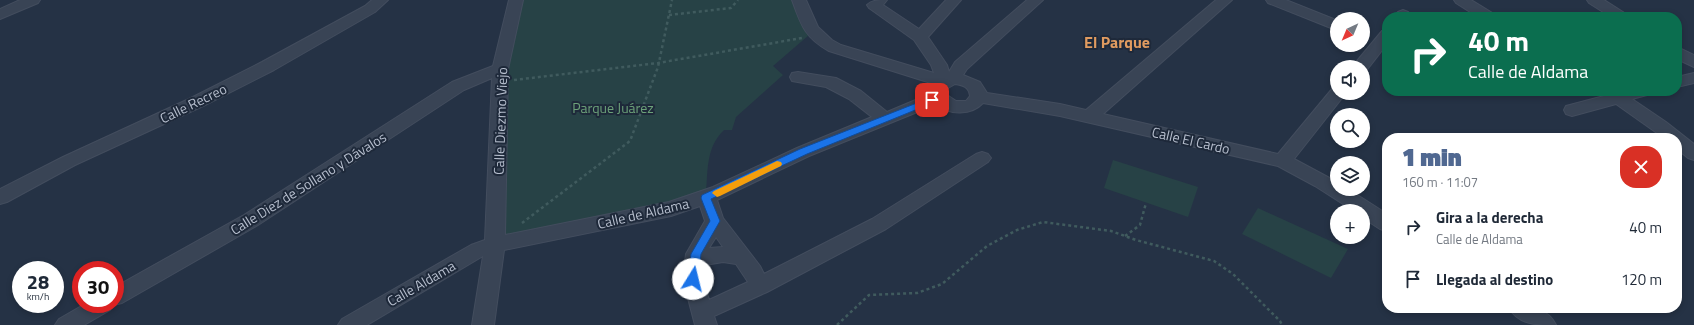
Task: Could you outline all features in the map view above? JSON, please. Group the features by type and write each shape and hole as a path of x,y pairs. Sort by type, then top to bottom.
{"street":[{"path":"0,14 33,0"},
{"name":"Calle Recreo","path":"0,197 69,161 197,102 268,66 370,9 381,0"},
{"name":"Calle Diezmo Viejo","path":"483,325 495,244 500,75 516,0"},
{"path":"799,0 814,36 835,48 946,85 962,80 971,83 978,88 979,97 971,105 959,107 947,104 946,85 938,65 920,37 874,5 880,0"},
{"path":"920,37 954,0"},
{"path":"946,85 961,66 1036,0"},
{"path":"1089,117 1225,0"},
{"path":"1273,0 1330,23"},
{"path":"1461,0 1481,12"},
{"path":"1594,0 1613,12"},
{"path":"1366,60 1382,40"},
{"path":"1682,55 1694,62"},
{"name":"Calle Diez de Sollano y Dávalos","path":"124,292 251,220 458,86 500,75"},
{"path":"798,77 830,82 855,95 884,118"},
{"path":"1682,81 1694,78"},
{"name":"Calle de Aldama","path":"495,244 671,209 706,198 803,152 884,118 946,85"},
{"path":"1572,110 1608,96"},
{"path":"1616,96 1668,133"},
{"name":"Calle El Cardo","path":"979,97 1060,110 1282,161 1318,180 1382,221"},
{"path":"1282,161 1332,100"},
{"path":"1682,144 1694,154"},
{"path":"715,221 696,254 693,279 704,318 760,286 879,224 982,158"},
{"path":"706,198 715,221 752,272 760,286"},
{"name":"Calle Aldama","path":"349,325 478,250 495,244"},
{"path":"696,260 711,255 724,253 741,257"},
{"path":"66,325 87,313"},
{"path":"1527,313 1546,325"}],"path":[{"path":"520,225 630,141 658,63 672,0"},
{"path":"669,15 731,8 738,0"},
{"path":"500,75 658,63 814,36"},
{"path":"1125,236 1140,225 1146,203"},
{"path":"837,325 869,295 917,293 942,284 987,246 1017,230 1043,222 1112,231 1214,261 1233,274 1280,321 1282,325"}],"green space":[{"name":"Parque Juárez","path":"521,0 797,0 809,35 773,66 783,75 736,117 732,130 724,130 718,137 709,159 706,193 692,198 505,237 506,72"},
{"path":"1113,160 1198,187 1188,217 1104,188"},
{"path":"1258,208 1330,241 1330,244 1337,244 1348,249 1331,278 1242,234"}],"slow traffic":[{"path":"717,193 777,164"}],"district":[{"name":"El Parque","path":"1117,42"}],"route":[{"path":"693,279 696,254 715,221 712,210 706,198 803,152 884,118 932,100"}]}
